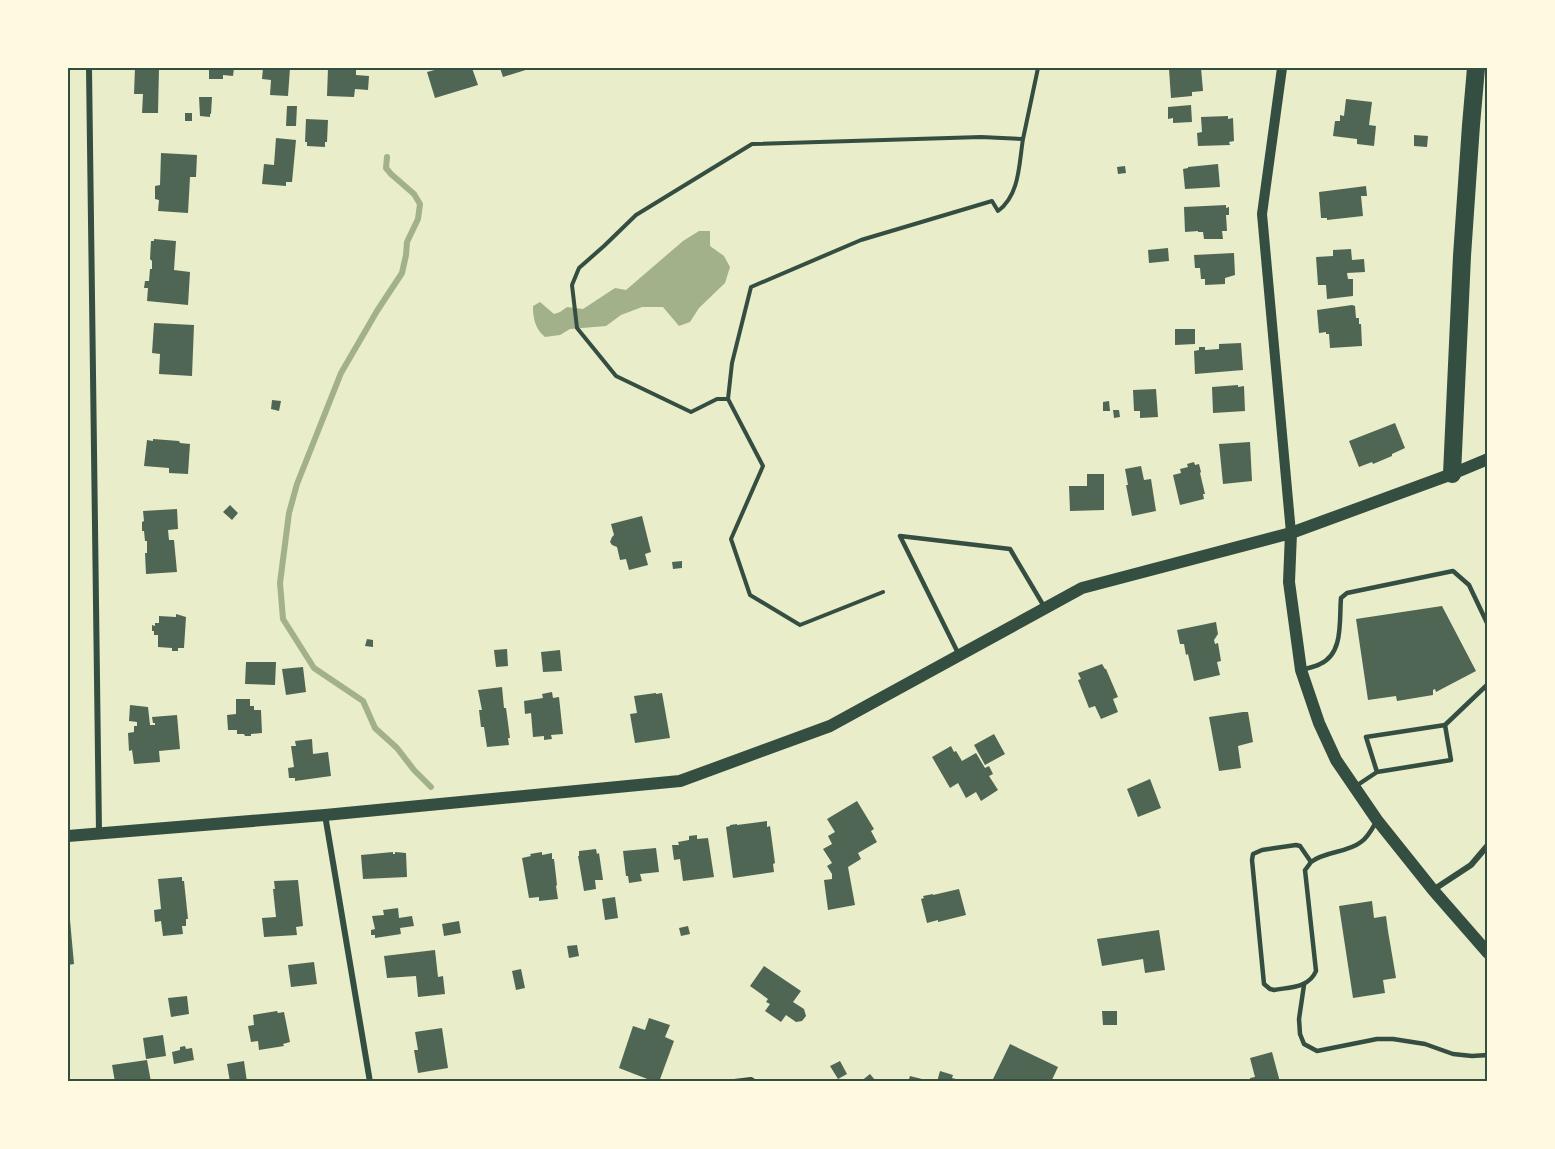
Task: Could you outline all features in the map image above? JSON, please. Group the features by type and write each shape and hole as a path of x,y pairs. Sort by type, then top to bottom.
{"highway":[{"path":"1452,474 1462,256 1476,68"}],"main road":[{"path":"68,836 325,815 680,781 830,726 1082,588 1290,533 1488,459"},
{"path":"1290,533 1289,582 1301,670 1319,723 1336,760 1377,820 1433,890 1488,953"}],"street":[{"path":"89,68 99,832"},
{"path":"1282,68 1262,214 1290,533"},
{"path":"325,815 370,1082"},
{"path":"1433,890 1471,865 1488,845"},
{"path":"734,1082 751,1080 753,1082"}],"lane":[{"path":"959,655 900,536 1010,549 1045,608"},
{"path":"1301,670 1322,664 1332,656 1338,644 1341,598 1347,593 1453,571 1470,585 1488,625"},
{"path":"1377,772 1366,737 1445,725 1488,684"},
{"path":"1354,787 1377,772 1451,760 1445,725"},
{"path":"1311,862 1300,846 1296,845 1262,850 1253,854 1264,984 1270,989 1304,985 1315,975 1305,870 1311,862 1359,844 1377,820"},
{"path":"1304,985 1299,1018 1300,1034 1304,1044 1317,1051 1377,1039 1393,1039 1425,1044 1453,1054 1488,1055"}],"path":[{"path":"883,592 800,625 750,595 731,539 764,466 728,399 732,363 751,287 861,240 992,201 998,211 1006,205 1016,186 1023,138 1038,68"},
{"path":"728,399 717,399 691,412 616,376 577,328 572,285 579,268 636,215 752,144 981,137 1023,138"}],"shaded area":[{"path":"699,231 710,231 710,246 724,256 730,267 725,283 699,308 690,322 679,326 663,307 642,307 621,315 606,326 570,329 560,335 545,337 537,327 533,306 540,302 554,314 567,307 583,309 615,288 626,290 683,241"}],"building":[{"path":"135,68 159,68 158,113 142,113 143,94 134,94"},
{"path":"209,68 234,68 233,76 223,75 223,79 209,79"},
{"path":"263,68 290,68 288,96 270,95 271,80 262,79"},
{"path":"328,68 356,68 356,75 369,76 368,90 355,89 354,97 327,96"},
{"path":"442,68 472,68 478,85 435,98 427,72"},
{"path":"500,68 532,68 503,77"},
{"path":"1201,68 1203,91 1192,92 1192,96 1171,98 1169,69"},
{"path":"199,97 212,97 210,117 200,116"},
{"path":"1346,99 1372,102 1369,125 1376,126 1374,146 1357,144 1357,139 1333,136 1335,121 1340,121 1340,115 1344,116"},
{"path":"1191,105 1192,122 1173,123 1173,118 1168,119 1168,107"},
{"path":"287,106 297,106 296,126 286,126"},
{"path":"185,113 192,113 192,121 185,121"},
{"path":"1228,116 1228,119 1233,118 1234,141 1229,142 1230,145 1198,146 1197,133 1202,132 1201,117"},
{"path":"306,119 328,120 325,147 307,146 305,142"},
{"path":"1414,135 1428,136 1427,147 1414,146"},
{"path":"276,138 296,140 292,182 286,182 286,186 262,184 264,164 274,165"},
{"path":"161,153 197,155 196,177 190,177 188,213 158,211 159,200 155,199 155,186 160,185"},
{"path":"1218,164 1220,187 1185,189 1183,169"},
{"path":"1125,166 1126,173 1118,174 1117,167"},
{"path":"1366,186 1367,196 1361,196 1363,216 1327,220 1327,218 1321,218 1319,192"},
{"path":"1226,205 1226,208 1229,207 1229,215 1226,215 1227,231 1222,231 1223,239 1204,239 1203,232 1185,232 1184,207"},
{"path":"154,239 176,241 174,270 190,272 188,305 147,301 148,288 144,288 145,281 149,281 150,269 152,269 151,241"},
{"path":"1168,248 1169,261 1149,263 1148,250"},
{"path":"1351,249 1352,260 1364,259 1365,272 1347,273 1348,279 1353,279 1353,296 1327,299 1326,285 1318,285 1316,257 1333,256 1333,250"},
{"path":"1234,253 1235,275 1225,278 1225,284 1205,285 1205,279 1201,279 1200,268 1195,268 1194,255"},
{"path":"1355,306 1356,318 1359,318 1359,324 1361,324 1362,346 1330,348 1329,334 1319,333 1317,310"},
{"path":"154,323 194,325 192,376 159,374 160,354 152,353"},
{"path":"1175,329 1195,329 1195,344 1175,345"},
{"path":"1241,343 1243,370 1195,374 1194,351 1199,350 1199,347 1205,347 1205,350 1219,349 1219,344"},
{"path":"1238,385 1238,387 1244,386 1245,411 1213,413 1212,387"},
{"path":"1156,389 1158,417 1140,418 1140,411 1134,411 1133,390"},
{"path":"272,400 281,401 279,411 271,409"},
{"path":"1109,401 1110,411 1103,411 1103,402"},
{"path":"1113,410 1119,410 1120,417 1114,418"},
{"path":"1395,423 1405,448 1373,464 1372,462 1359,467 1349,441"},
{"path":"153,439 190,444 188,474 169,473 169,468 144,466 147,440 153,441"},
{"path":"1250,442 1252,481 1223,484 1219,444"},
{"path":"1194,462 1195,465 1199,464 1204,499 1180,505 1173,475 1181,473 1180,469"},
{"path":"1141,466 1144,480 1151,479 1156,511 1132,516 1125,469"},
{"path":"1087,474 1104,474 1104,510 1070,511 1069,486 1087,486"},
{"path":"230,505 238,513 232,520 223,512"},
{"path":"177,509 178,529 168,530 169,540 174,540 177,572 146,574 147,541 142,531 143,511"},
{"path":"642,516 651,552 645,554 648,565 629,570 626,559 620,560 617,547 610,542 614,535 611,524"},
{"path":"682,561 682,568 673,569 672,562"},
{"path":"1442,606 1476,671 1436,692 1435,689 1433,690 1433,695 1397,701 1396,696 1368,700 1356,619"},
{"path":"176,614 186,617 184,648 172,651 172,648 158,647 158,635 154,635 152,625 159,623 159,616 176,617"},
{"path":"1216,622 1218,634 1214,640 1215,644 1218,643 1221,661 1217,662 1220,675 1194,681 1188,654 1186,655 1184,644 1180,644 1177,630"},
{"path":"367,639 373,640 373,647 365,646"},
{"path":"507,649 508,666 496,667 494,650"},
{"path":"560,650 562,671 543,672 541,652"},
{"path":"246,662 276,662 275,685 245,684"},
{"path":"1102,664 1118,697 1113,699 1118,712 1101,719 1095,706 1089,708 1078,680 1081,679 1078,673"},
{"path":"303,667 306,692 286,695 282,669"},
{"path":"502,687 510,738 508,738 509,745 487,747 484,727 481,727 479,710 482,710 478,690"},
{"path":"552,692 553,698 559,697 563,734 551,735 552,739 544,740 544,736 533,737 531,713 525,714 524,701 543,698 542,694"},
{"path":"662,693 670,738 635,743 630,714 637,713 634,696"},
{"path":"236,699 250,699 250,706 254,706 254,710 261,710 262,733 245,736 237,734 237,730 228,730 227,715 236,714"},
{"path":"130,705 148,707 150,725 155,725 152,717 177,715 180,749 159,751 160,762 134,764 132,750 129,751 128,733 134,732 137,722 129,721"},
{"path":"1248,712 1253,742 1238,746 1241,768 1219,771 1209,717"},
{"path":"994,734 1005,754 985,765 974,745"},
{"path":"312,739 313,754 328,752 331,776 295,781 295,778 289,778 288,768 294,767 291,746 296,746 295,741"},
{"path":"951,746 962,761 976,753 985,768 989,766 993,774 989,776 998,790 981,801 976,792 966,798 958,783 950,788 932,757"},
{"path":"1150,779 1161,808 1138,817 1127,789"},
{"path":"857,801 874,829 871,831 877,842 858,853 861,859 848,867 855,905 828,910 824,880 832,879 827,866 832,863 823,849 832,844 828,836 835,832 827,819"},
{"path":"767,821 767,827 770,826 774,872 733,878 726,827"},
{"path":"697,835 697,839 708,838 714,877 683,881 680,859 674,860 672,845 679,845 678,842 689,840 689,836"},
{"path":"656,848 659,872 640,874 642,881 629,883 623,851"},
{"path":"596,849 597,854 599,853 603,880 595,880 596,889 584,891 579,851"},
{"path":"393,852 393,854 395,852 406,853 407,877 363,879 361,855"},
{"path":"542,852 542,855 552,853 558,899 539,901 539,897 529,898 522,858"},
{"path":"182,877 188,919 186,919 186,926 182,926 183,934 163,936 161,921 155,922 154,910 161,909 158,879"},
{"path":"298,880 303,926 296,927 297,935 264,937 262,918 276,917 274,881"},
{"path":"959,889 966,915 927,923 921,899 924,898 923,896"},
{"path":"615,897 618,918 605,920 602,899"},
{"path":"1372,901 1374,918 1386,916 1396,978 1383,980 1385,993 1353,998 1339,906"},
{"path":"398,908 399,918 412,916 414,926 400,928 401,934 375,938 375,935 371,935 371,930 375,929 372,916 384,915 383,910"},
{"path":"70,920 74,964 68,965 68,921"},
{"path":"459,921 461,933 444,936 442,924"},
{"path":"688,926 690,934 681,936 679,928"},
{"path":"1159,930 1165,970 1145,973 1143,959 1102,966 1097,939"},
{"path":"577,945 579,956 569,958 567,946"},
{"path":"435,950 438,977 443,976 445,994 418,997 416,976 387,978 384,956"},
{"path":"314,962 317,984 291,987 288,965"},
{"path":"764,966 801,991 793,1002 804,1009 806,1016 802,1021 796,1022 786,1015 781,1022 765,1011 770,1004 766,1002 768,999 750,986"},
{"path":"521,969 525,988 516,990 512,971"},
{"path":"187,996 189,1014 171,1017 168,998"},
{"path":"277,1011 278,1013 284,1012 290,1042 283,1044 284,1046 259,1050 258,1041 251,1042 248,1026 254,1025 253,1015"},
{"path":"1102,1011 1117,1011 1117,1025 1103,1025"},
{"path":"649,1018 670,1025 665,1037 674,1041 659,1082 619,1068 633,1026 645,1030"},
{"path":"442,1028 448,1068 418,1073 414,1050 418,1050 415,1032"},
{"path":"163,1035 166,1056 146,1059 143,1038"},
{"path":"1010,1044 1058,1067 1051,1082 998,1082 993,1079"},
{"path":"185,1046 186,1049 192,1048 194,1060 174,1064 172,1052"},
{"path":"1272,1052 1280,1082 1251,1082 1250,1078 1255,1077 1250,1058"},
{"path":"147,1060 151,1082 115,1082 112,1065"},
{"path":"244,1061 247,1082 230,1082 227,1064"},
{"path":"840,1061 847,1074 838,1079 830,1066"},
{"path":"940,1071 953,1075 955,1082 937,1082"},
{"path":"870,1074 875,1080 860,1082"},
{"path":"910,1076 930,1081 930,1082 908,1082"}],"waterway":[{"path":"387,157 386,168 414,194 420,204 418,219 407,242 402,273 341,373 297,484 289,513 280,583 283,619 314,668 363,701 375,728 397,748 431,787"}]}
